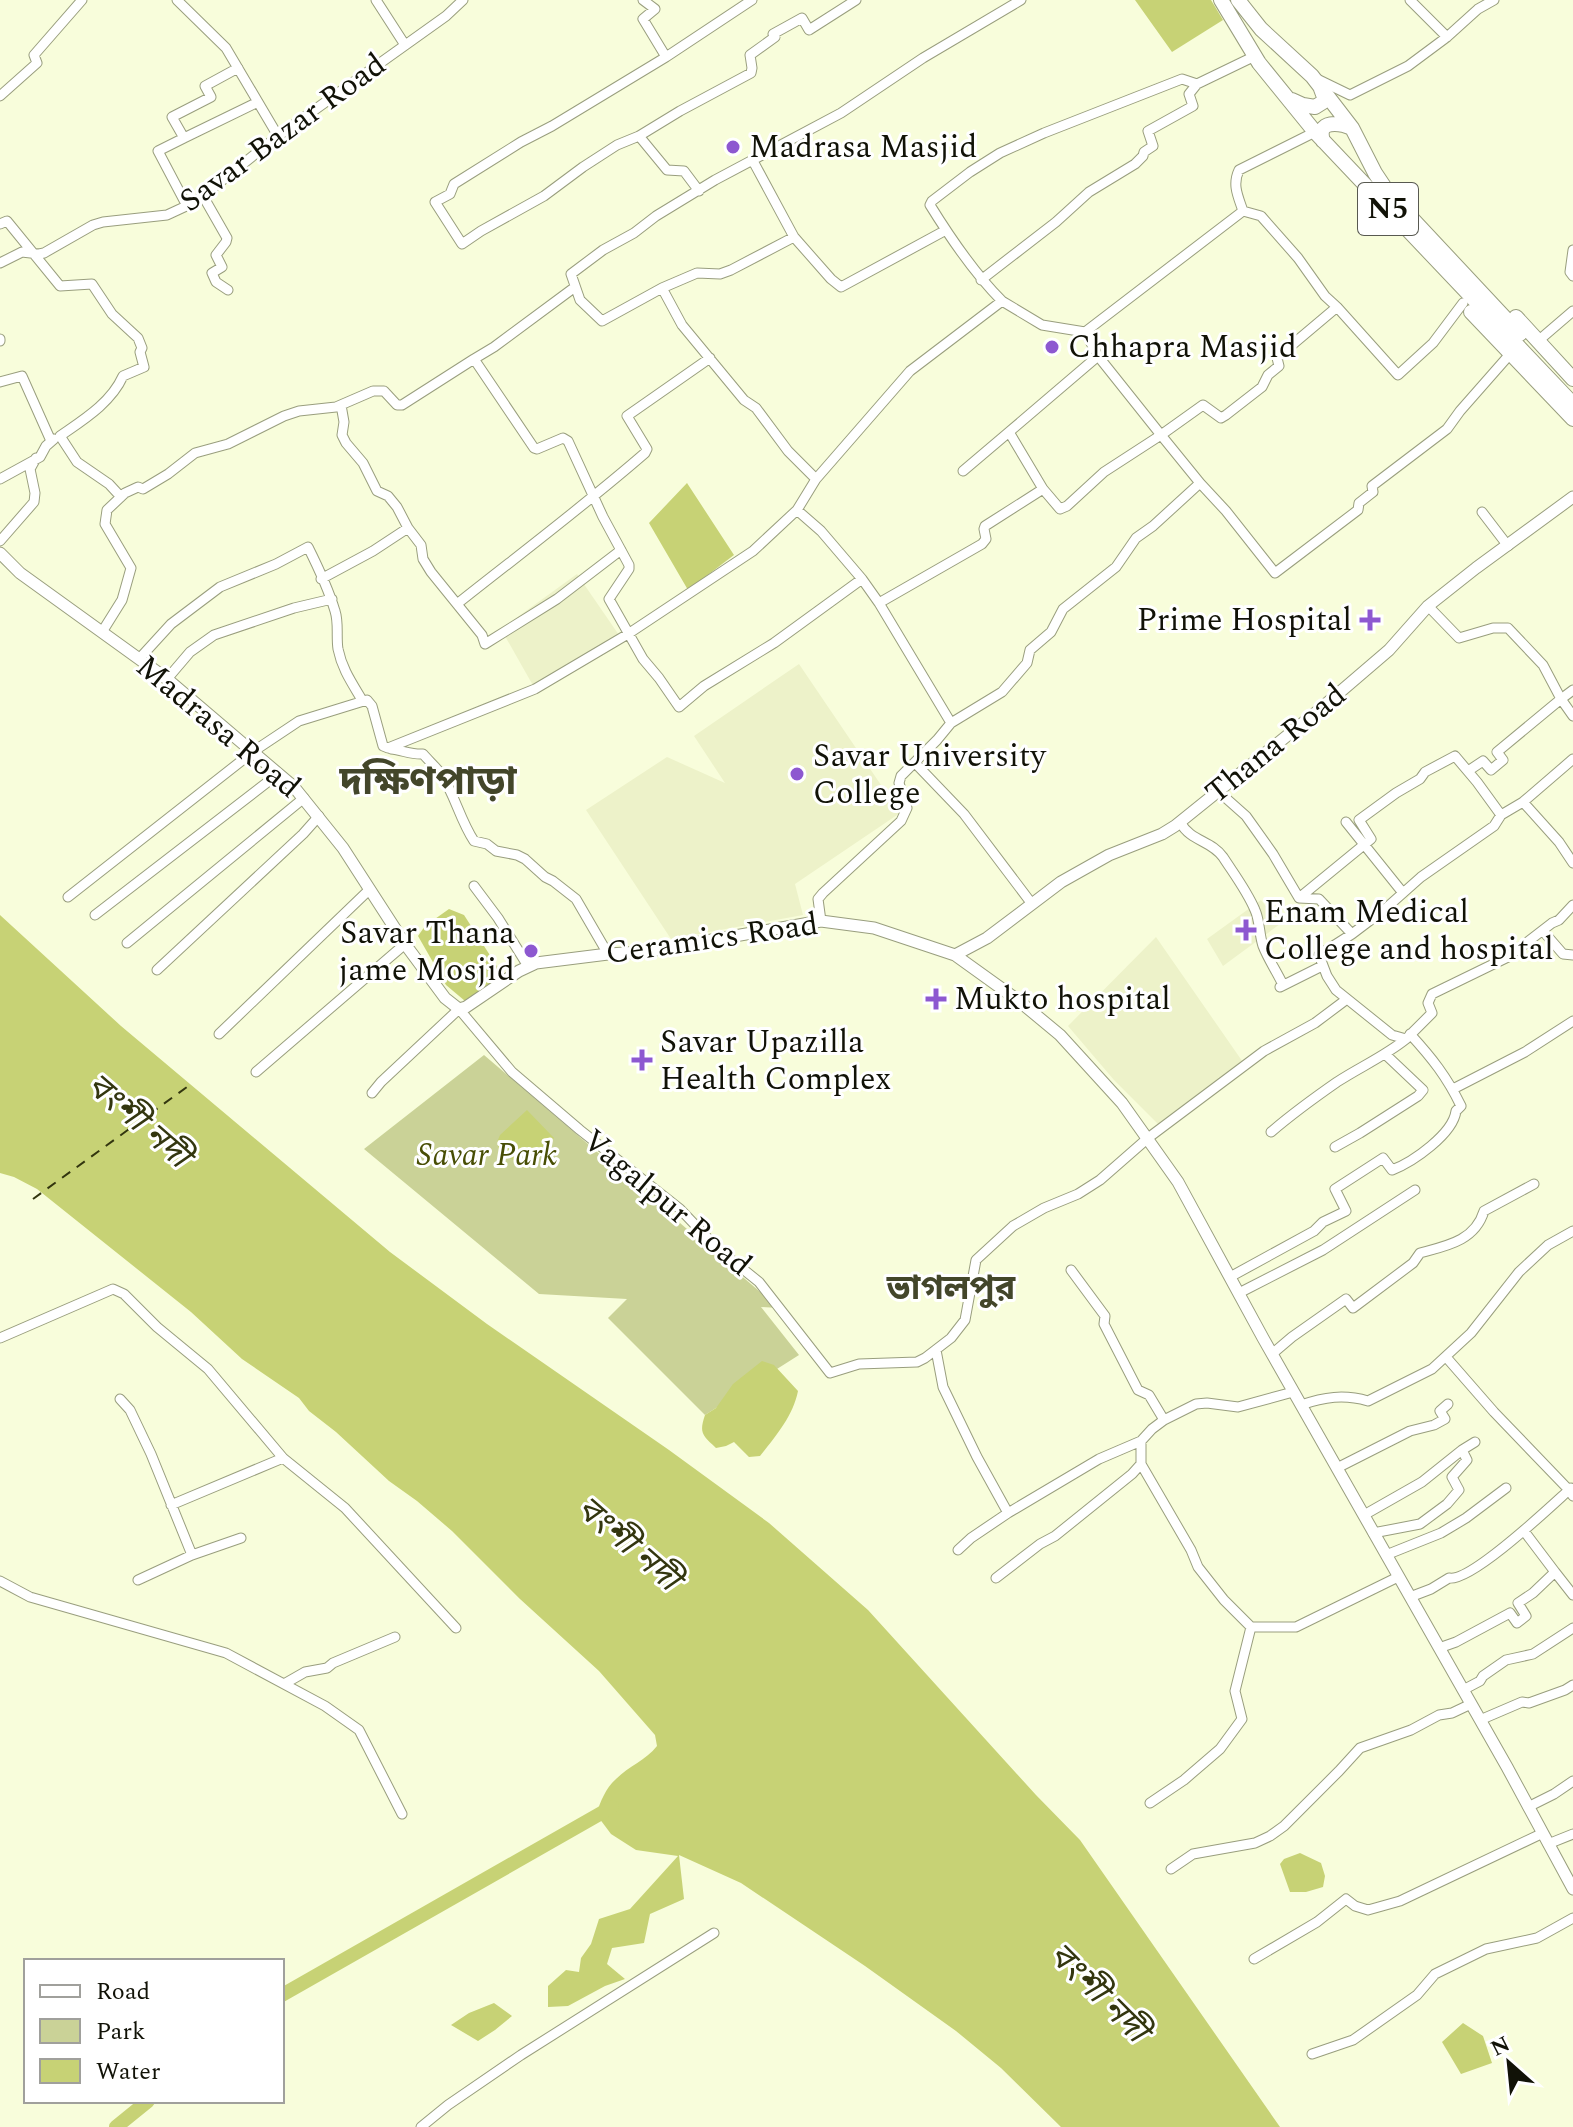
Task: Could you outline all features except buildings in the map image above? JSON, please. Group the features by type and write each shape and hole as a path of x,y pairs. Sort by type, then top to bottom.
{"highway":[{"name":"N5","path":"1221,0 1255,56 1322,139 1573,404"},
{"name":"N5","path":"1238,0 1272,40 1316,81 1352,128 1389,194 1573,392"},
{"path":"1286,96 1315,107 1323,102 1324,97 1316,81"},
{"path":"1352,128 1331,124 1323,130 1322,139 1337,165 1573,419"},
{"path":"1368,158 1573,379"}],"street":[{"path":"0,96 37,63 34,55 82,0"},
{"path":"177,0 226,48 278,136"},
{"path":"376,0 405,45"},
{"name":"Savar Bazar Road","path":"0,263 22,252 44,253 93,225 167,215 187,206 278,136 446,16 463,0"},
{"path":"643,0 655,9 643,19 666,57"},
{"path":"752,0 666,57 454,184 450,194 435,202 462,244 544,196 617,145 639,136 751,73 750,55 775,37 773,34 802,18 809,30 856,0"},
{"path":"794,237 731,270 720,274 697,273 662,288 602,321 580,300 571,274 656,216 841,113 923,58 1021,0"},
{"path":"1410,0 1447,37"},
{"path":"1316,81 1350,95 1408,66 1478,9 1494,0"},
{"path":"981,280 1056,222 1089,192 1135,164 1153,146 1148,131 1193,106 1189,94 1197,84 1255,56"},
{"path":"184,138 172,117 211,97 205,86 238,68"},
{"path":"1197,84 1182,79 1044,133 1000,153 970,172 930,205 981,280 1002,301 1042,325 1085,332 1243,211"},
{"path":"187,206 158,151 258,102"},
{"path":"639,136 667,170 684,171 699,191"},
{"path":"1243,211 1235,187 1239,170 1322,139"},
{"path":"753,161 794,237 841,287 946,230"},
{"path":"203,196 227,238 216,255 222,267 212,273 216,282 228,290"},
{"path":"1243,211 1261,216 1298,258 1325,296 1398,375 1433,343 1463,303"},
{"path":"0,224 7,221 60,286 92,284 112,314 138,338 144,367 123,376 105,402 56,438 43,453 0,479"},
{"path":"1573,250 1570,272 1573,276"},
{"path":"102,632 122,600 131,568 105,524 107,510 121,497 138,487 143,489 195,453 228,444 268,422 299,411 341,405 373,391 384,391 397,405 402,405 520,329 575,287"},
{"path":"662,288 682,325 744,400 756,408 788,451 816,479"},
{"path":"388,748 535,689 628,634 753,551 797,510 816,479 910,371 1002,301"},
{"path":"1009,432 1043,489 1060,509 1104,472 1203,405 1217,417 1226,415 1262,387 1268,375 1279,366 1277,358 1280,355 1337,307"},
{"path":"1538,341 1573,311"},
{"path":"1085,332 1098,356 1275,573 1358,510 1359,503 1373,492 1372,486 1447,429 1511,353"},
{"path":"963,471 1098,356"},
{"path":"457,604 646,451 627,418 629,414 710,358"},
{"path":"474,359 534,448 566,439 629,565 609,599 643,659 679,707 704,686 813,616 862,579"},
{"path":"0,382 22,376 56,438 77,462 109,484 121,497"},
{"path":"341,405 344,422 342,435 346,443 363,463 377,491 388,496 397,507 421,545 423,559 431,572 482,635 485,644 557,599 621,550"},
{"path":"0,541 34,502 30,469 36,458"},
{"path":"821,921 818,899 901,821 907,808 899,783 901,776 951,723 1002,692 1027,663 1030,650 1051,632 1063,609 1116,567 1136,538 1200,483"},
{"path":"879,603 982,544 986,539 985,526 1043,489"},
{"name":"Thana Road","path":"955,955 987,938 1061,882 1109,855 1162,834 1180,822 1389,650 1428,606 1573,497"},
{"path":"797,510 821,531 862,579 951,723"},
{"path":"1482,512 1508,546"},
{"path":"321,579 408,528"},
{"path":"139,659 171,624 220,587 308,547 337,616 342,663 362,700"},
{"name":"Madrasa Road","path":"0,553 20,573 167,679 254,751 304,798 343,848 405,944 445,998 459,1009"},
{"path":"167,679 190,652 214,635 294,608 332,599"},
{"path":"1428,606 1459,638 1493,628 1508,628 1543,665 1573,716"},
{"path":"1468,771 1483,761 1491,770 1503,760 1497,752 1573,690"},
{"path":"68,897 254,751 299,721 367,700 372,706 383,746 415,755 423,754 441,775 462,816 464,827 474,841 525,859 576,899 608,954"},
{"path":"1299,898 1371,839 1359,820 1420,779 1425,772 1455,756 1501,815"},
{"path":"1230,1277 1346,1211 1335,1189 1383,1158 1392,1170 1406,1164 1455,1122 1456,1111 1461,1106 1440,1067 1408,1036 1392,1035 1336,990 1319,955 1352,934 1421,877 1494,826 1501,815 1523,802 1573,759"},
{"path":"915,763 964,814 1032,904"},
{"path":"95,915 278,774"},
{"path":"1219,792 1246,816 1299,898"},
{"path":"127,943 304,798"},
{"path":"1523,802 1559,842 1573,863"},
{"path":"157,970 319,816"},
{"path":"1180,822 1191,837 1219,852 1248,895 1257,913 1263,945 1282,986 1322,966"},
{"path":"1346,822 1403,893"},
{"path":"474,886 528,966"},
{"path":"219,1034 370,889"},
{"path":"1299,898 1319,899 1352,934"},
{"path":"1271,1132 1302,1106 1408,1036 1432,1013 1428,1003 1432,994 1508,957 1559,920 1573,905"},
{"name":"Ceramics Road","path":"459,1009 536,963 643,952 821,921 874,928 955,955 995,983 1060,1035 1122,1103 1178,1182 1573,1889"},
{"path":"1543,931 1563,954 1573,955"},
{"path":"256,1072 405,944"},
{"path":"1008,1513 943,1387 936,1350 951,1338 965,1320 976,1260 1013,1226 1100,1180 1148,1138 1264,1051 1315,1023 1347,999"},
{"path":"372,1093 459,1009"},
{"name":"Vagalpur Road","path":"459,1009 512,1072 680,1209 718,1249 759,1282 830,1373 859,1364 917,1362 936,1350"},
{"path":"1453,1089 1525,1052 1573,1021"},
{"path":"1335,1147 1423,1090 1385,1054"},
{"path":"1272,1354 1346,1299 1353,1308 1413,1263 1420,1253 1458,1243 1481,1222 1484,1211 1534,1184"},
{"path":"1239,1293 1356,1230 1360,1224 1415,1190"},
{"path":"1301,1405 1337,1396 1368,1401 1425,1374 1471,1333 1519,1272 1548,1245 1573,1231"},
{"path":"1071,1270 1105,1316 1104,1324 1138,1390 1149,1395 1164,1420"},
{"path":"0,1338 113,1289 124,1294 157,1327 208,1369 283,1458 345,1508 456,1628"},
{"path":"1410,1597 1449,1578 1456,1580 1476,1567 1572,1491 1494,1412 1446,1357"},
{"path":"958,1550 971,1538 1050,1486 1099,1459 1141,1441 1164,1420 1196,1404 1238,1407 1293,1392"},
{"path":"120,1399 130,1410 151,1454 192,1555"},
{"path":"1337,1468 1410,1431 1445,1419 1440,1411 1448,1404"},
{"path":"1141,1441 1141,1464 1198,1567 1251,1627 1296,1627 1398,1577"},
{"path":"1364,1515 1422,1482 1475,1442"},
{"path":"1373,1533 1420,1524 1447,1504 1459,1490 1452,1477 1467,1460 1462,1450"},
{"path":"171,1505 283,1458"},
{"path":"996,1578 1055,1536 1141,1464"},
{"path":"1386,1555 1441,1533 1506,1488"},
{"path":"1524,1531 1573,1595"},
{"path":"138,1580 192,1555 241,1538"},
{"path":"1439,1648 1510,1613 1517,1623 1526,1616 1518,1603 1555,1572"},
{"path":"0,1581 30,1597 226,1653 325,1706 359,1730 402,1814"},
{"path":"1150,1803 1184,1780 1220,1749 1242,1719 1235,1691 1251,1627"},
{"path":"1463,1690 1506,1660 1533,1654 1573,1628"},
{"path":"284,1684 305,1672 327,1668 395,1637"},
{"path":"1480,1720 1573,1685"},
{"path":"1171,1869 1193,1854 1255,1843 1270,1836 1284,1826 1360,1748 1471,1704"},
{"path":"1528,1807 1573,1781"},
{"path":"1254,1959 1317,1922 1346,1899 1368,1910 1400,1901 1546,1839 1573,1834"},
{"path":"1312,2054 1353,2040 1417,1995 1435,1974 1486,1949 1537,1938 1573,1918"},
{"path":"421,2127 521,2055 714,1933"}],"shaded area":[{"path":"577,574 621,638 535,689 501,629"},
{"path":"799,664 900,813 795,884 803,915 671,939 586,810 667,757 725,783 694,736"},
{"name":"Enam Medical College and hospital","path":"1261,900 1280,924 1223,966 1207,939"},
{"path":"1156,937 1247,1068 1160,1126 1114,1080 1068,1026"}],"green space":[{"name":"Savar Park","path":"484,1055 694,1235 700,1230 724,1261 779,1308 761,1307 799,1355 705,1415 608,1318 627,1299 539,1294 364,1149"}],"water":[{"path":"1135,0 1211,0 1223,20 1172,52"},
{"path":"687,483 734,555 688,590 649,523"},
{"path":"449,909 464,915 504,977 465,1001 446,985 418,936 425,926"},
{"name":"বংশী নদী","path":"0,915 121,1026 390,1252 769,1523 868,1610 1080,1840 1280,2127 1061,2127 1001,2068 956,2031 865,1966 741,1883 679,1855 684,1899 650,1914 644,1943 612,1948 607,1964 625,1979 568,2006 548,2007 548,1986 566,1970 579,1972 581,1958 591,1944 599,1919 630,1909 678,1856 636,1850 611,1834 596,1814 612,1783 657,1746 655,1735 599,1671 452,1531 389,1481 309,1411 299,1398 242,1359 191,1312 37,1189 0,1173"},
{"path":"527,1110 554,1138 525,1169 499,1150 497,1142 500,1135"},
{"path":"762,1361 774,1365 798,1391 788,1417 760,1456 749,1457 734,1442 716,1448 703,1433 705,1415 716,1408 733,1384"},
{"path":"1300,1853 1321,1863 1325,1876 1323,1887 1290,1892 1280,1864 1284,1859"},
{"path":"494,2003 512,2016 478,2041 451,2025 469,2013"},
{"path":"1463,2023 1483,2036 1492,2063 1461,2074 1442,2042"}],"waterway":[{"path":"284,1994 612,1807"},
{"path":"116,2127 146,2103"}],"ferry route":[{"path":"33,1199 191,1084"}],"place":[{"name":"Madrasa Masjid","path":"733,147"},
{"name":"Chhapra Masjid","path":"1052,347"},
{"name":"Prime Hospital","path":"1370,620"},
{"name":"Savar University College","path":"797,774"},
{"name":"Enam Medical College and hospital","path":"1246,930"},
{"name":"Savar Thana jame Mosjid","path":"531,951"},
{"name":"Mukto hospital","path":"936,999"},
{"name":"Savar Upazilla Health Complex","path":"642,1060"}],"district":[{"name":"দক্ষিণপাড়া","path":"428,782"},
{"name":"ভাগলপুর","path":"951,1289"}]}
